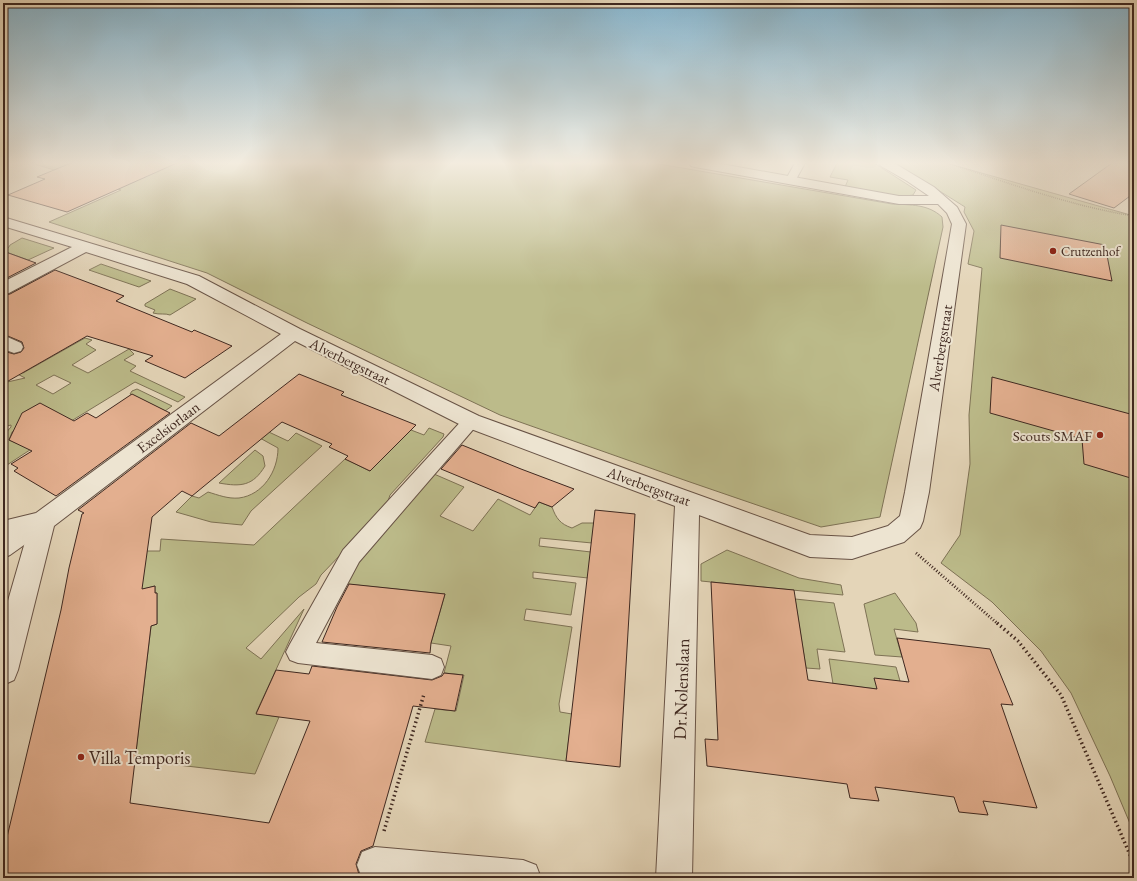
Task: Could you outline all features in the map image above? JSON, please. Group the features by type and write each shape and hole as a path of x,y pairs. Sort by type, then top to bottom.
{"street":[{"name":"Alverbergstraat","path":"3,222 86,246 193,280 294,333 471,420 810,546 852,548 877,539 895,535 910,521 918,492 959,224 953,211 945,204"},
{"path":"3,289 86,246"},
{"name":"Excelsiorlaan","path":"3,531 43,521 294,333"},
{"name":"Dr.Nolenslaan","path":"674,878 687,500"},
{"path":"3,670 43,521"},
{"path":"375,865 524,878"}],"lane":[{"path":"432,668 298,652 351,556 471,420"},
{"path":"3,550 43,521"}],"path":[{"path":"1077,204 1134,216"},
{"path":"895,535 961,590 1018,641 1061,695 1134,864"},
{"path":"375,865 432,668"}],"shaded area":[{"path":"89,204 894,204 925,207 942,217 943,227 880,517 821,527 500,415 307,323 207,273 49,222"},
{"path":"960,204 1092,204 1134,216 1134,833 1110,776 1071,693 1041,651 992,602 941,563 960,535 970,464 969,415 982,268 968,264 974,231 964,212 965,207"},
{"path":"22,238 54,248 28,260 3,251"},
{"path":"101,264 151,281 139,287 89,270"},
{"path":"170,289 196,299 170,315 153,313 155,310 145,306 145,304"},
{"path":"85,338 92,340 86,344 96,350 72,365 88,373 129,349 134,354 124,360 136,366 130,371 185,397 178,402 135,382 45,437 23,425 12,432 9,440 16,443 42,442 7,465 3,462 3,436 11,425 3,427 3,383 25,378 8,369 12,367 23,373","holes":["54,375 71,383 53,394 36,385"]},
{"path":"137,389 172,406 165,411 130,394 132,391"},
{"path":"256,426 288,441 296,433 322,446 251,511 242,525 211,522 176,512 192,496 199,498 208,492 227,497 239,498 248,496 262,487 272,473 278,448 249,432"},
{"path":"429,428 444,434 443,437 390,495 388,501 390,503 321,575 316,584 299,597 246,648 261,659 304,609 256,713 279,717 255,774 135,760 151,626 157,624 157,593 155,593 155,586 140,590 146,551 160,551 161,539 254,545 345,459 370,471 411,430 424,435"},
{"path":"255,450 263,456 265,466 256,478 246,484 240,485 219,483"},
{"path":"434,474 464,487 440,516 473,531 498,499 530,515 539,502 552,507 559,520 564,525 572,528 582,523 594,523 592,543 540,538 539,546 591,552 588,578 533,572 533,578 576,583 571,615 526,609 524,620 572,627 559,704 560,712 572,714 566,761 425,742 435,709 456,711 464,675 444,673 451,646 431,643 445,594 346,584 353,566"},
{"path":"727,550 799,578 841,585 843,595 701,581 701,564"},
{"path":"895,593 916,623 918,632 894,629 902,657 875,655 864,604"},
{"path":"795,599 834,603 845,652 817,649 820,669 806,668"},
{"path":"829,659 896,667 900,681 877,689 833,684"}],"building":[{"path":"40,204 85,204 67,212"},
{"path":"1102,204 1119,204 1114,208"},
{"name":"Crutzenhof","path":"1001,225 1105,245 1112,281 1000,258"},
{"path":"3,251 36,263 3,280"},
{"path":"55,270 124,296 116,301 192,332 194,330 232,346 185,378 145,361 153,356 87,336 3,384 3,351 14,354 21,352 24,348 22,342 3,334 3,295 10,294"},
{"path":"299,374 344,392 341,395 416,425 370,471 345,459 348,456 329,447 332,444 282,422 192,496 182,491 152,517 142,589 155,586 155,593 157,593 157,624 151,626 130,803 269,823 310,721 256,714 276,670 309,674 312,666 432,680 442,676 444,673 463,675 455,711 413,706 373,846 361,851 356,864 360,878 3,878 3,854 61,610 69,568 82,514 84,513 78,510 191,423 219,436"},
{"name":"Scouts SMAF","path":"992,377 1134,415 1134,479 1084,464 1082,439 990,413"},
{"path":"132,394 170,413 56,496 14,471 18,468 11,464 32,451 9,440 22,413 40,403 74,421 87,413 96,418"},
{"path":"462,445 574,489 552,507 539,502 535,508 441,469"},
{"path":"595,510 635,514 620,767 566,761"},
{"path":"711,582 794,590 808,680 877,689 874,678 909,682 897,638 990,649 1013,705 1001,704 1037,808 983,801 988,815 959,812 954,797 875,787 879,801 850,798 847,784 707,766 705,739 718,740"},
{"path":"349,584 445,594 431,643 430,653 322,642"}],"place":[{"name":"Crutzenhof","path":"1053,251"},
{"name":"Scouts SMAF","path":"1100,435"},
{"name":"Villa Temporis","path":"81,757"}]}
